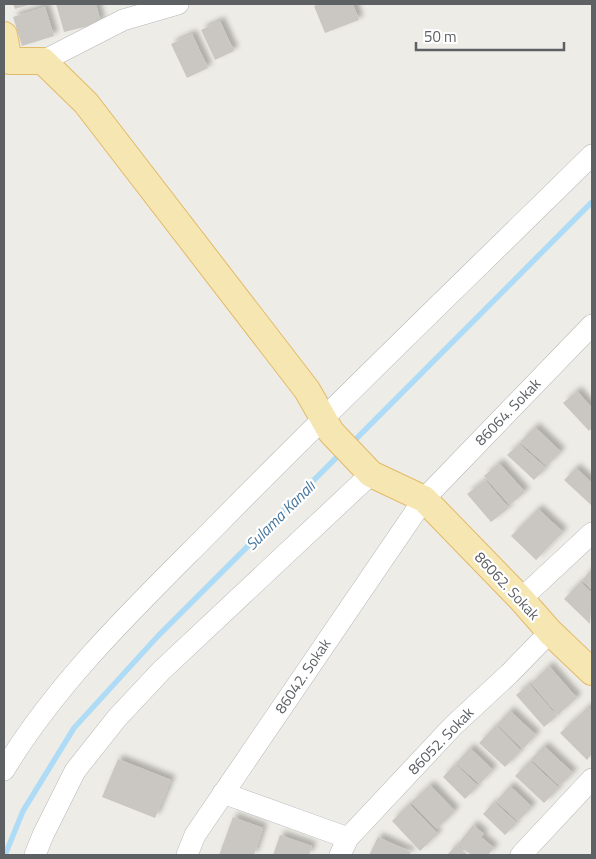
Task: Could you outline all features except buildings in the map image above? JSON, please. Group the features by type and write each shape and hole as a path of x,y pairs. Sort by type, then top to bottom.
{"main road":[{"path":"4,35 6,61 43,61 86,103 307,390 327,425 367,469 424,499"},
{"name":"86062. Sokak","path":"424,499 521,599 550,632 592,672"}],"street":[{"path":"43,61 121,12 178,4"},
{"path":"4,770 68,680 163,580 327,425 592,155"},
{"name":"86064. Sokak","path":"424,499 592,325"},
{"path":"35,855 43,834 75,771 117,718 161,671 367,469"},
{"name":"86042. Sokak","path":"187,855 195,835 424,499"},
{"path":"521,599 592,533"},
{"name":"86052. Sokak","path":"344,847 453,726 509,674 550,632"},
{"path":"521,855 592,779"},
{"path":"223,793 344,847"}],"waterway":[{"name":"Sulama Kanalı","path":"351,444 592,202"},
{"name":"Sulama Kanalı","path":"5,855 23,811 74,728 158,636 342,452"}]}
